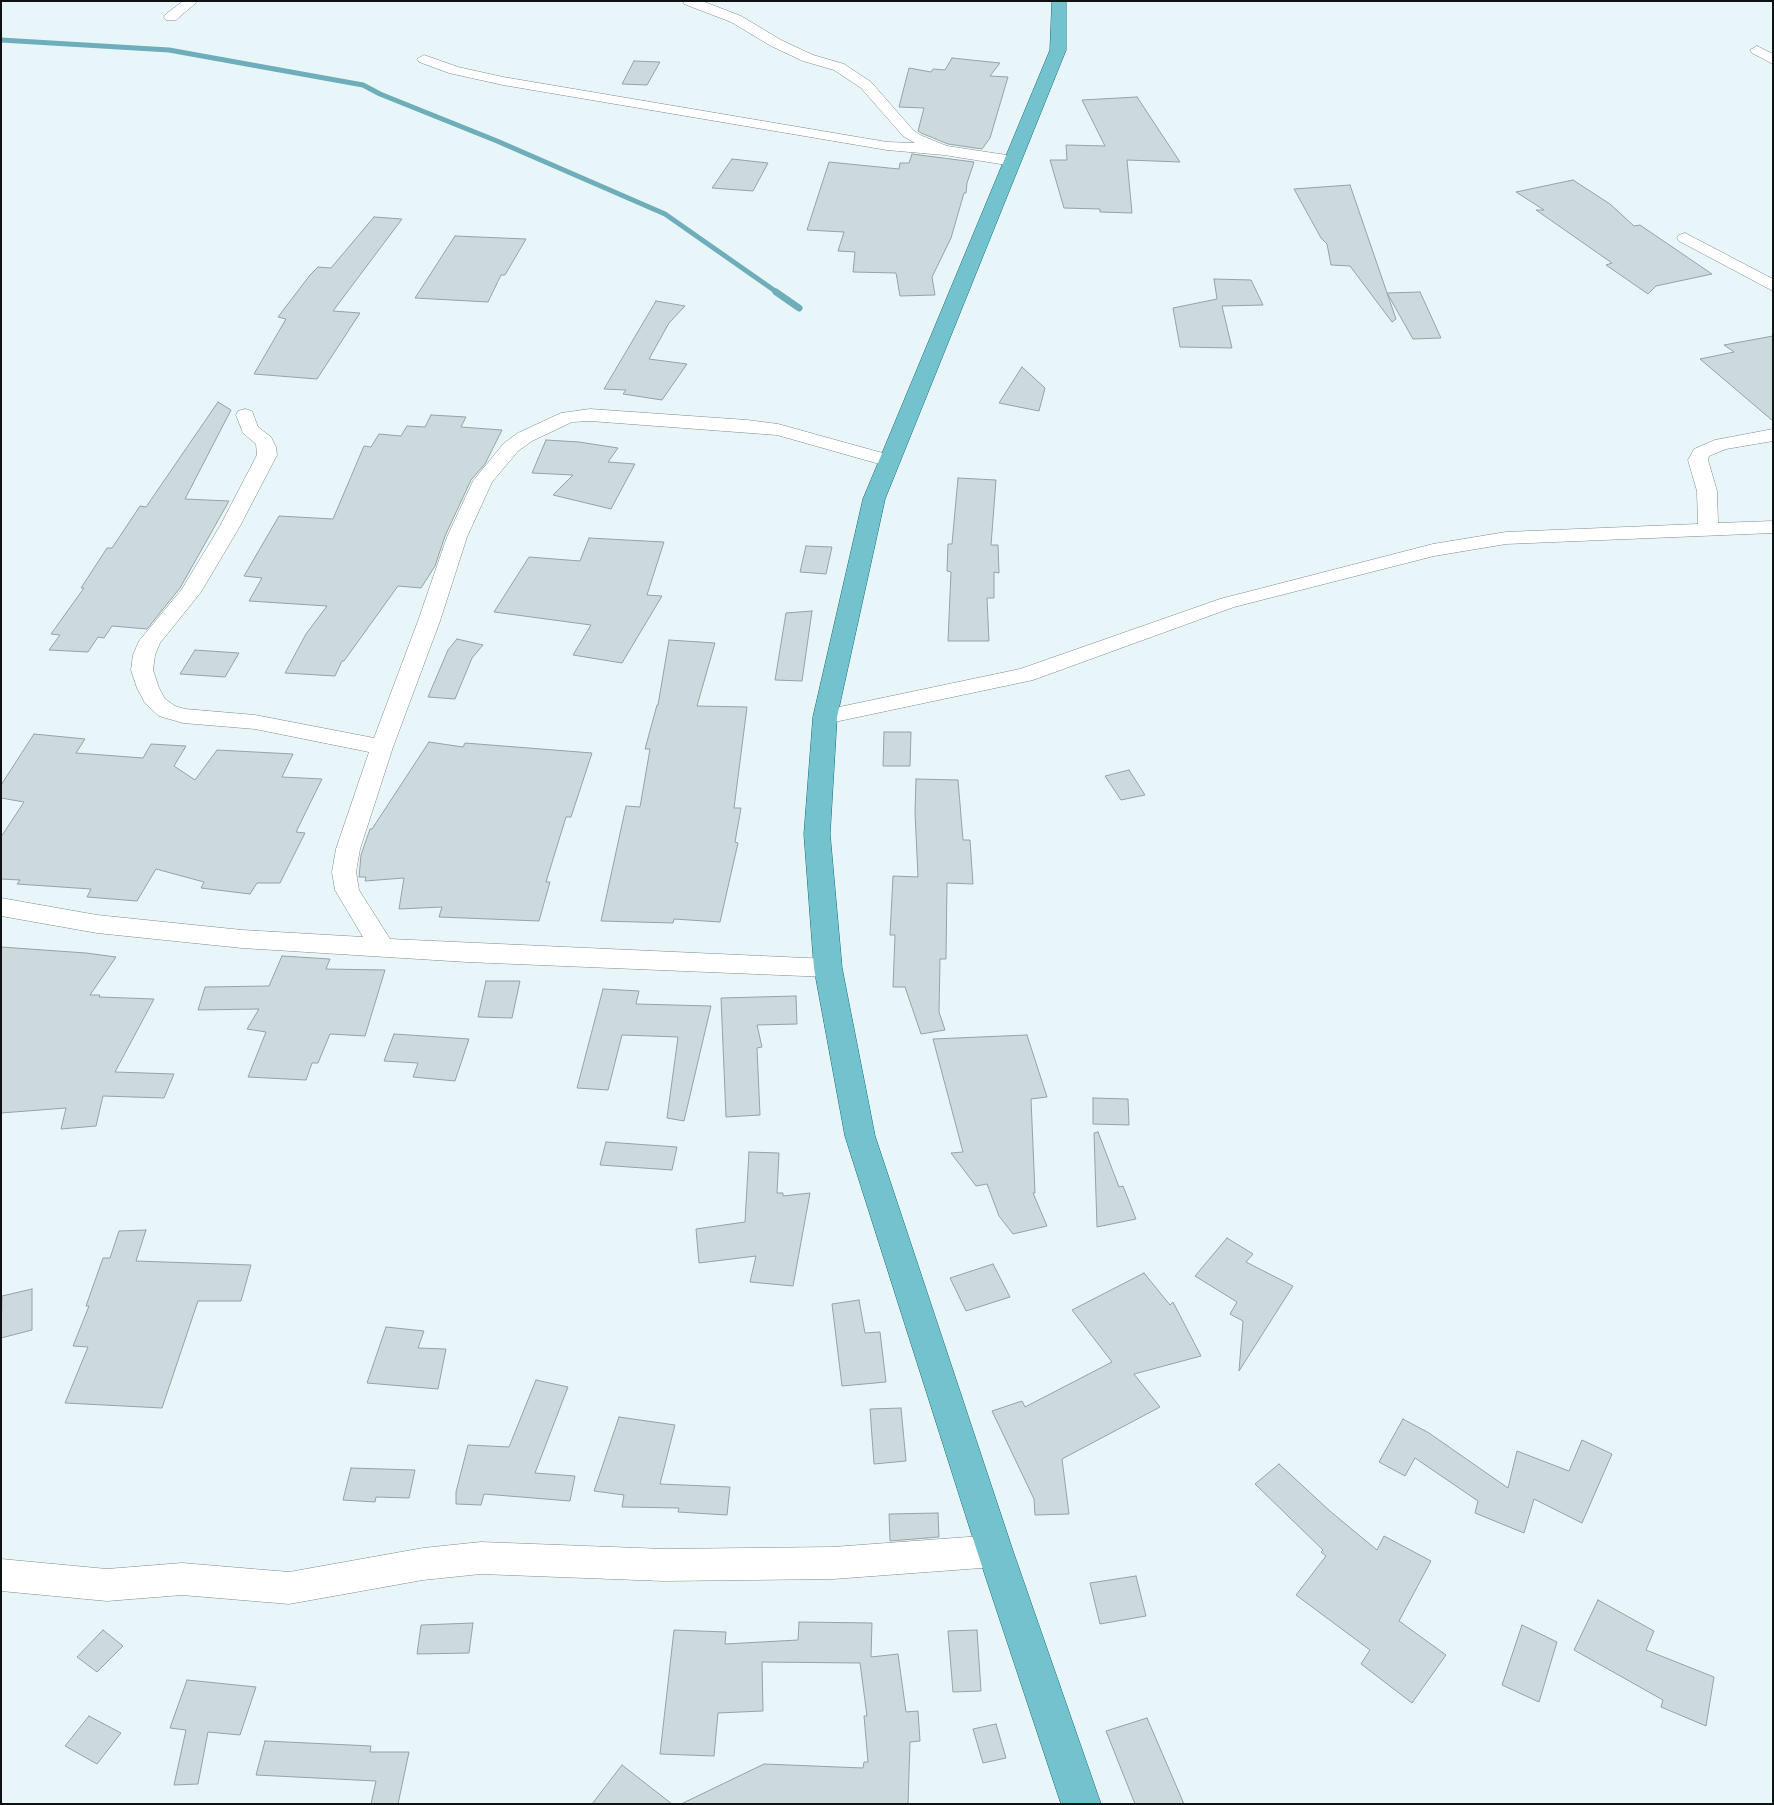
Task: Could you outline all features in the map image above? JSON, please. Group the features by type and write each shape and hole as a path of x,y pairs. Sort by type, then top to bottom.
{"main road":[{"path":"1059,1 1058,50 874,499 825,717 817,834 828,968 860,1136 995,1551 1081,1804"}],"street":[{"path":"171,17 192,1"},
{"path":"689,1 736,19 794,52 839,67 866,85 908,133 915,138 944,150"},
{"path":"1757,50 1773,60"},
{"path":"424,59 478,77 887,146 944,150 1013,161"},
{"path":"1685,238 1773,286"},
{"path":"245,415 250,429 264,441 268,456 191,592 150,641 144,656 142,670 148,688 156,703 167,711 183,716 254,722 382,747"},
{"path":"382,947 358,912 347,890 344,872 348,849 382,747 429,621 457,537 489,473 511,447 525,437 568,417 590,415 747,426 778,430 890,461"},
{"path":"1708,528 1707,491 1698,460 1701,453 1722,444 1773,435"},
{"path":"825,717 1025,674 1227,602 1433,550 1506,538 1708,528 1773,527"},
{"path":"1,907 97,924 242,939 467,953 828,968"},
{"path":"1,1575 108,1585 182,1579 289,1588 423,1564 481,1558 664,1565 833,1563 995,1551"}],"building":[{"path":"952,58 1000,63 990,76 1008,77 990,138 982,149 948,144 921,133 918,131 924,108 899,107 909,68 931,72 933,69 945,70"},
{"path":"634,61 660,62 647,85 622,84"},
{"path":"1137,97 1180,162 1127,160 1132,213 1100,212 1100,209 1064,208 1050,160 1067,160 1066,145 1105,146 1082,100"},
{"path":"912,154 974,162 951,238 932,277 935,295 900,296 896,273 853,272 855,252 838,251 844,232 807,230 829,162 899,169 900,163 909,163"},
{"path":"732,159 768,163 753,191 712,188"},
{"path":"1573,180 1610,204 1634,226 1640,225 1712,274 1656,286 1648,294 1606,265 1612,263 1536,210 1544,210 1516,192"},
{"path":"1350,185 1396,319 1392,322 1350,266 1331,265 1327,244 1321,238 1294,189"},
{"path":"374,217 402,219 333,311 360,313 317,379 254,374 286,319 278,317 310,275 318,267 331,268"},
{"path":"455,236 526,239 505,275 501,275 488,302 415,298"},
{"path":"1214,279 1251,280 1263,305 1222,306 1232,348 1180,347 1173,308 1217,299"},
{"path":"1420,292 1441,338 1413,339 1387,293"},
{"path":"656,301 685,306 669,323 649,359 687,364 662,400 623,394 626,390 604,389"},
{"path":"1773,336 1773,421 1700,359 1734,352 1724,345"},
{"path":"1022,367 1045,388 1039,411 999,403"},
{"path":"218,402 231,410 185,499 229,501 180,588 147,629 112,626 104,638 98,637 88,652 49,650 60,635 51,634 84,588 81,588 107,548 112,548 140,506 146,507"},
{"path":"431,415 466,417 461,427 502,430 485,464 471,480 445,536 435,566 421,588 398,586 344,661 342,661 335,676 285,673 306,634 327,606 249,601 262,578 244,576 279,516 333,519 364,446 371,447 379,434 401,436 407,426 425,427"},
{"path":"546,440 579,442 618,448 608,462 635,464 611,509 553,495 573,475 532,473"},
{"path":"958,478 996,480 991,545 998,545 999,573 994,572 994,598 987,598 989,641 948,641 951,572 947,571 948,544 952,544"},
{"path":"589,538 664,542 647,595 662,596 622,663 573,655 591,625 494,612 529,557 580,561"},
{"path":"806,546 832,547 826,574 800,572"},
{"path":"812,611 802,681 775,680 786,613"},
{"path":"457,639 483,645 472,658 455,699 428,697 448,650"},
{"path":"669,640 715,643 697,706 747,707 734,808 741,808 735,842 738,843 720,922 674,919 673,923 601,921 626,806 640,807 650,749 645,749 658,705"},
{"path":"195,650 239,653 225,677 180,674"},
{"path":"884,732 911,732 910,766 883,766"},
{"path":"34,734 85,739 76,753 143,758 151,744 186,746 174,766 195,780 217,750 293,754 282,777 322,779 296,832 305,833 280,883 257,883 250,894 201,888 204,882 156,869 137,901 87,897 91,889 17,884 20,880 1,879 1,837 24,802 1,798 1,785"},
{"path":"429,742 463,747 465,743 592,753 571,817 566,817 546,882 550,882 539,921 439,917 442,907 399,909 404,878 365,881 366,877 359,877 361,855 370,829 372,829"},
{"path":"1129,770 1145,795 1121,800 1105,776"},
{"path":"916,779 958,780 963,840 970,840 973,884 947,883 946,959 940,959 939,1012 945,1030 921,1034 905,987 893,987 895,935 890,935 893,876 918,877 915,812"},
{"path":"1,947 116,957 90,995 154,999 115,1072 174,1074 164,1098 103,1096 96,1126 61,1129 66,1108 1,1113"},
{"path":"282,956 330,959 326,969 385,970 365,1036 330,1034 318,1063 312,1063 306,1080 248,1077 266,1032 247,1029 259,1009 198,1010 205,987 269,986"},
{"path":"486,981 520,981 512,1018 478,1017"},
{"path":"603,989 639,991 636,1004 711,1006 684,1121 667,1118 678,1037 622,1035 608,1090 577,1088"},
{"path":"796,996 797,1024 757,1025 762,1047 757,1048 760,1115 726,1117 721,998"},
{"path":"394,1034 469,1039 455,1081 413,1077 418,1063 384,1061"},
{"path":"1027,1035 1047,1097 1031,1099 1035,1193 1033,1193 1047,1226 1013,1234 999,1216 987,1184 976,1186 951,1153 963,1152 933,1039"},
{"path":"1093,1098 1128,1099 1129,1125 1093,1124"},
{"path":"1098,1132 1119,1187 1123,1186 1136,1219 1097,1227 1094,1133"},
{"path":"606,1142 677,1147 672,1170 600,1165"},
{"path":"749,1152 779,1153 777,1193 783,1193 783,1196 810,1193 793,1286 750,1282 756,1256 699,1263 696,1229 745,1222"},
{"path":"146,1230 136,1261 251,1265 241,1301 198,1301 162,1408 65,1403 88,1347 73,1346 89,1306 86,1306 103,1258 110,1258 119,1231"},
{"path":"1227,1238 1253,1254 1246,1262 1293,1286 1239,1371 1243,1321 1230,1314 1237,1302 1195,1276"},
{"path":"993,1264 1010,1297 966,1311 950,1278"},
{"path":"1144,1273 1170,1305 1173,1302 1201,1356 1134,1374 1160,1407 1062,1459 1069,1514 1035,1515 1034,1499 992,1411 1022,1401 1025,1407 1112,1362 1072,1310"},
{"path":"32,1289 32,1330 1,1338 2,1296"},
{"path":"859,1300 865,1333 880,1332 886,1382 842,1386 832,1304"},
{"path":"386,1327 424,1331 418,1348 446,1349 438,1389 367,1383"},
{"path":"536,1380 568,1387 535,1473 575,1476 570,1501 484,1494 481,1505 456,1504 456,1492 468,1445 509,1447"},
{"path":"901,1408 906,1461 874,1464 870,1409"},
{"path":"619,1417 675,1425 660,1484 730,1487 727,1515 678,1512 679,1508 622,1507 624,1495 594,1491"},
{"path":"1403,1419 1429,1433 1508,1488 1517,1451 1569,1471 1582,1440 1612,1454 1582,1523 1534,1499 1524,1533 1475,1513 1478,1501 1415,1458 1405,1476 1379,1462"},
{"path":"1279,1464 1331,1512 1377,1550 1384,1536 1431,1561 1399,1621 1446,1655 1412,1703 1361,1664 1370,1650 1296,1595 1326,1556 1321,1552 1323,1550 1255,1484"},
{"path":"351,1468 415,1470 409,1498 376,1497 375,1502 343,1500"},
{"path":"938,1513 939,1537 890,1541 889,1514"},
{"path":"1136,1576 1146,1616 1100,1624 1090,1583"},
{"path":"1598,1600 1654,1631 1646,1650 1714,1677 1706,1726 1661,1707 1663,1700 1574,1650"},
{"path":"799,1622 872,1623 871,1657 898,1654 906,1712 918,1711 920,1741 910,1742 908,1804 681,1804 764,1764 863,1768 864,1762 868,1762 864,1716 867,1716 860,1663 762,1662 763,1711 718,1713 714,1756 660,1754 674,1630 726,1632 725,1644 798,1640"},
{"path":"473,1623 469,1653 417,1654 421,1625"},
{"path":"1522,1625 1557,1642 1539,1702 1502,1685"},
{"path":"103,1630 123,1646 97,1672 77,1657"},
{"path":"977,1630 981,1691 953,1692 948,1631"},
{"path":"187,1680 256,1687 240,1735 208,1732 198,1784 174,1785 186,1730 170,1728"},
{"path":"89,1716 121,1733 97,1764 65,1746"},
{"path":"1147,1718 1184,1804 1135,1804 1106,1731"},
{"path":"996,1724 1006,1758 983,1763 973,1729"},
{"path":"265,1741 371,1746 370,1752 409,1752 398,1804 371,1804 376,1781 256,1775"},
{"path":"622,1765 672,1804 592,1804"}],"waterway":[{"path":"1,40 169,50 363,85 380,94 497,141 665,214 778,293"},
{"path":"776,292 799,308"}]}
